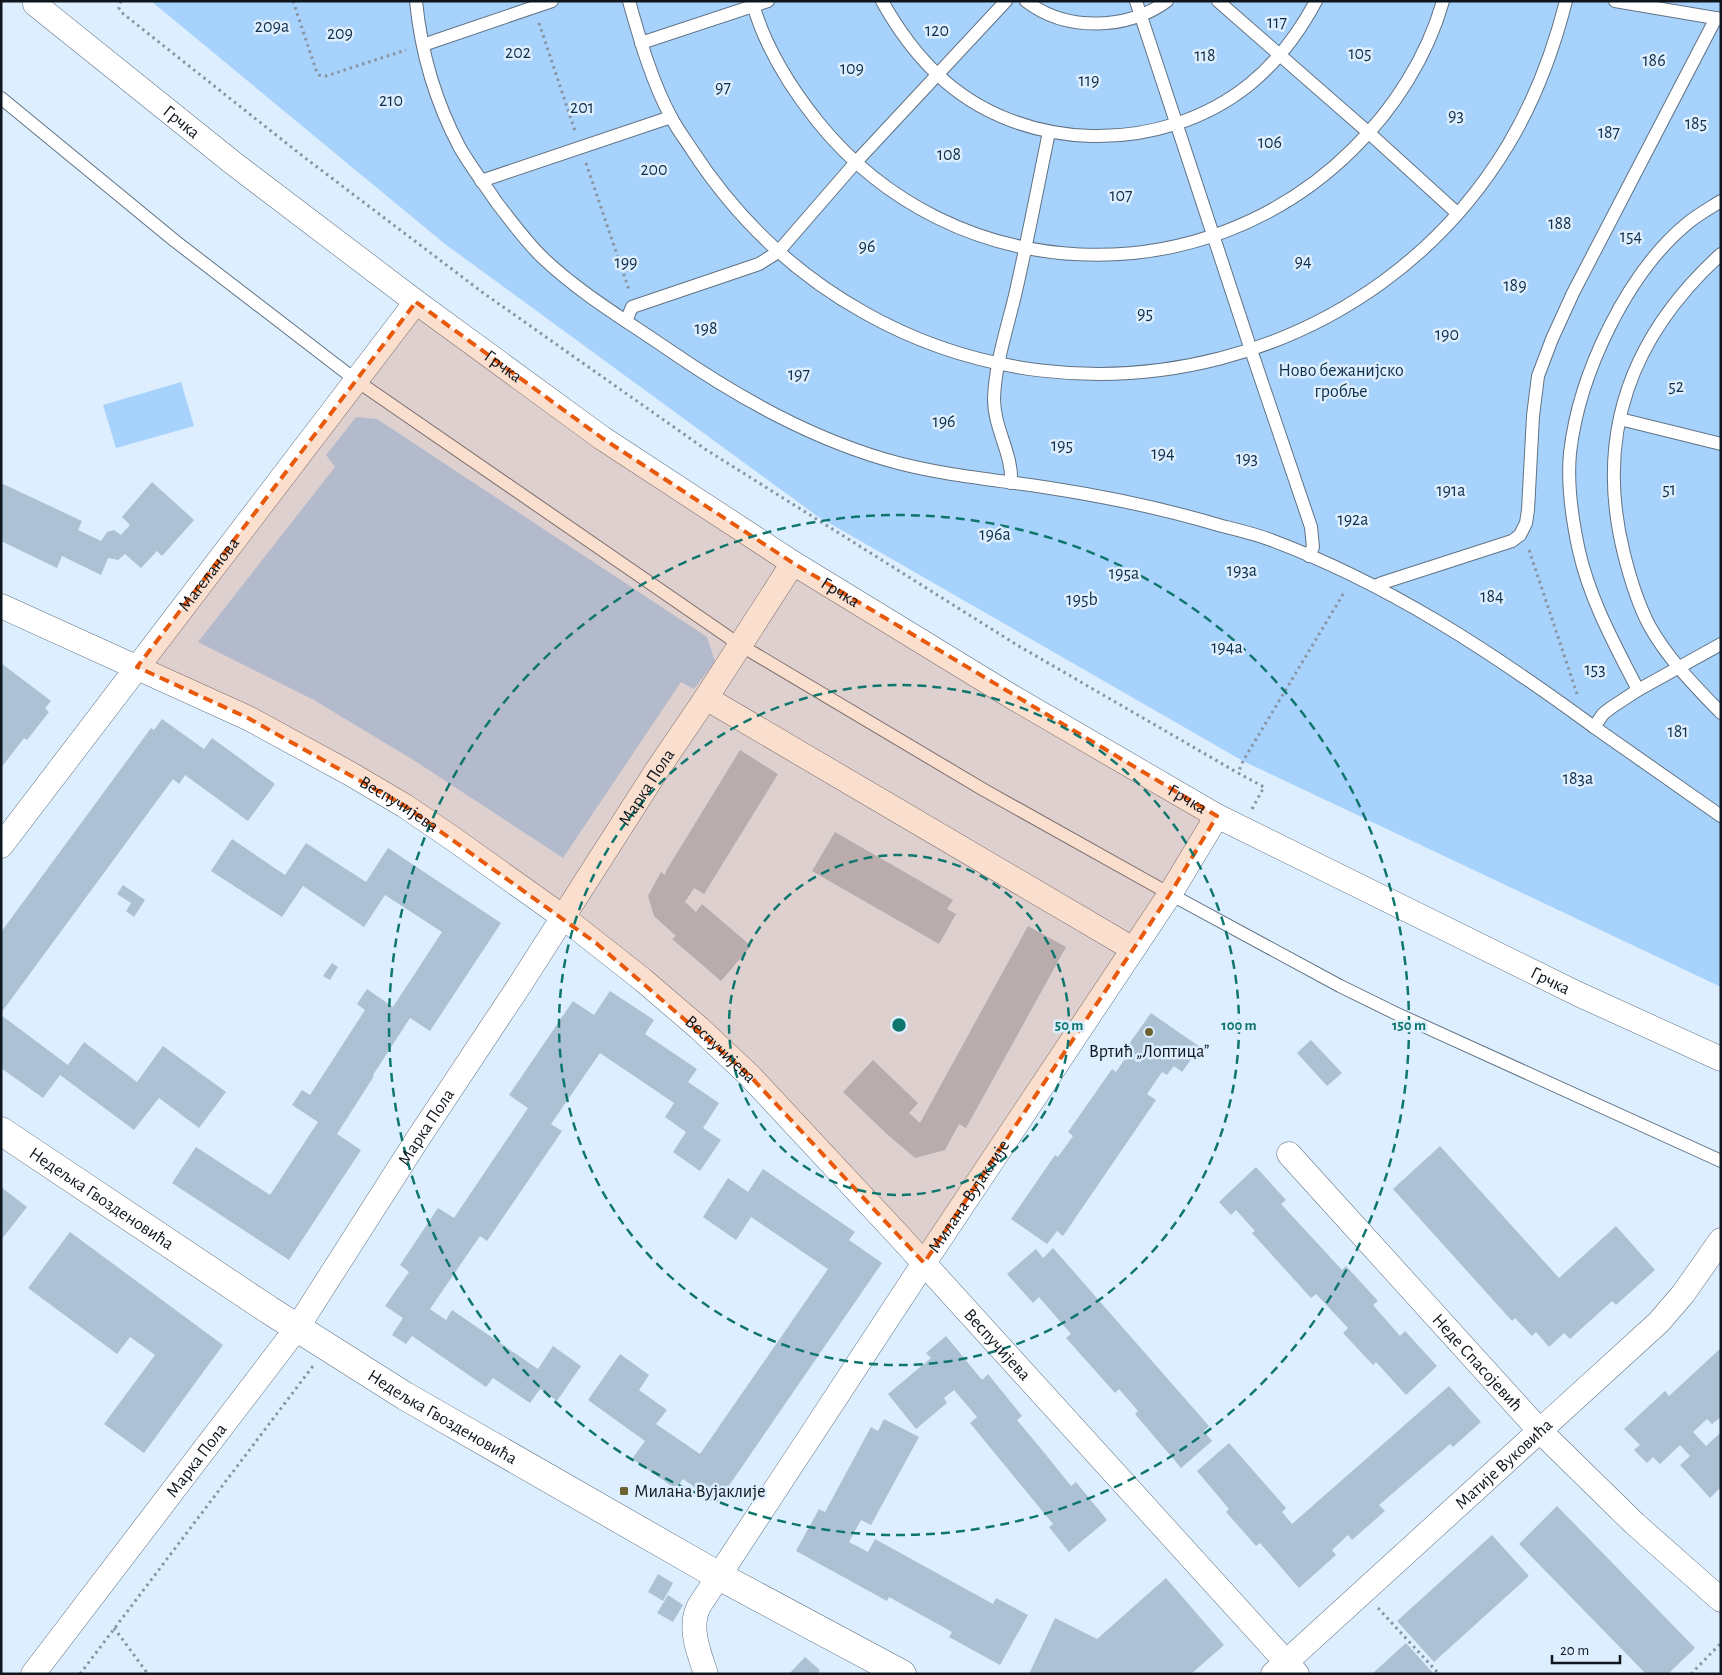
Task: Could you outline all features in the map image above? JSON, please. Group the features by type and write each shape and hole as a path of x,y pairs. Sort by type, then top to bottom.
{"main road":[{"name":"Недељка Гвозденовића","path":"1,1131 327,1348 462,1430 719,1576 902,1674"}],"street":[{"name":"Грчка","path":"34,4 233,163 416,302 602,438 793,563 1014,698 1217,816 1578,994 1721,1059"},
{"name":"Магеланова","path":"1,846 416,302"},
{"name":"Марка Пола","path":"34,1674 297,1328 417,1140 793,563"},
{"name":"Веспучијева","path":"1,606 248,718 348,773 404,806 452,838 563,917 643,980 699,1028 750,1076 924,1263 1286,1670"},
{"path":"706,698 1133,949"},
{"name":"Милана Вујаклије","path":"706,1674 696,1640 695,1616 699,1606 924,1263 1170,894 1217,816"},
{"name":"Неде Спасојевић","path":"1289,1154 1539,1430 1635,1524 1721,1600"},
{"name":"Матије Вуковића","path":"1286,1670 1363,1591 1659,1322 1683,1294 1721,1240"}],"lane":[{"path":"416,1 423,45 440,105 461,149 518,230 544,259 585,293 687,362 759,406 824,438 865,454 961,477 1119,500 1187,516 1268,539 1355,575 1432,617 1474,644 1721,816"},
{"path":"423,45 552,1"},
{"path":"629,1 641,43 671,117 716,184 742,217 778,252 810,279 845,302 881,322 919,340 950,351 999,364 1050,372 1101,375 1153,372 1204,363 1251,350 1314,323 1364,294 1398,270 1457,213 1502,154 1527,110 1544,73 1558,33 1566,1"},
{"path":"641,43 753,4 768,1"},
{"path":"882,1 896,27 916,52 938,75 962,94 990,111 1019,123 1049,132 1081,136 1113,136 1145,132 1176,124 1215,107 1250,84 1280,55 1300,30 1316,1"},
{"path":"626,321 632,307 759,264 778,252 856,162 1006,1"},
{"path":"1026,1 1052,16 1074,22 1097,24 1119,22 1141,16 1167,1"},
{"path":"1136,1 1311,527 1313,547 1309,556"},
{"path":"1218,1 1457,213"},
{"path":"753,4 767,41 784,75 805,106 829,136 886,187 919,208 954,225 990,239 1025,248 1075,255 1122,255 1169,248 1214,236 1256,219 1296,197 1332,170 1369,133 1396,100 1420,58 1440,14 1443,1"},
{"path":"1375,586 1382,582 1512,541 1520,535 1526,523 1533,416 1538,376 1573,293 1718,19 1615,1"},
{"path":"1,98 175,241 357,381 740,645 958,776 1340,986 1395,1013 1721,1161"},
{"path":"482,181 671,117"},
{"path":"1011,483 1011,466 995,417 994,397 999,364 1049,132"},
{"path":"1638,690 1601,615 1586,577 1579,551 1570,491 1572,445 1576,420 1589,373 1610,326 1630,290 1647,267 1689,222 1721,201"},
{"path":"1721,254 1676,301 1650,338 1639,360 1620,420 1615,441 1613,464 1615,502 1620,538 1631,581 1640,604 1661,644 1678,667 1721,712"},
{"path":"1620,420 1721,444"},
{"path":"1594,727 1612,707 1638,690 1721,644"}],"path":[{"path":"121,1 118,8 121,12 300,154 482,292 705,449 1017,645 1264,787"},
{"path":"293,1 319,75 326,76 423,45"},
{"path":"1520,535 1526,543 1576,688 1577,700 1573,712"},
{"path":"1238,773 1243,761 1355,575"},
{"path":"80,1674 327,1348"},
{"path":"1363,1591 1439,1674"},
{"path":"114,1628 148,1674"},
{"path":"1691,1674 1721,1643"}],"highlighted area":[{"path":"416,302 602,438 793,563 1217,816 1170,894 924,1263 750,1076 596,943 405,806 248,718 137,667"}],"green space":[{"name":"Ново бежанијско гробље","path":"151,1 1721,1 1721,987 1243,761 817,516 445,244"},
{"path":"181,382 194,426 116,448 103,405"},
{"path":"356,417 377,419 707,637 715,662 694,689 681,682 563,858 415,761 314,700 198,642 335,467 326,455"}],"building":[{"path":"152,482 194,520 162,556 157,551 141,568 125,554 118,560 108,558 101,575 62,556 57,568 1,541 1,483 82,521 78,530 101,541 107,532 114,530 121,535 130,525 122,517"},
{"path":"1,663 51,701 45,708 49,712 27,740 24,738 1,768"},
{"path":"162,719 204,749 212,738 275,784 248,821 185,775 179,784 173,779 1,1013 1,932 151,728 154,730"},
{"path":"740,750 778,774 704,894 694,888 685,902 696,912 702,904 751,946 721,981 672,939 676,936 654,916 648,896 661,872 665,875"},
{"path":"835,832 953,900 947,909 956,914 939,944 812,871"},
{"path":"232,839 285,875 306,843 366,882 388,848 501,923 430,1031 410,1018 373,1075 337,1134 361,1150 289,1260 172,1183 196,1147 270,1195 318,1122 292,1105 302,1090 310,1095 365,1010 357,1004 367,989 393,1007 442,932 385,895 364,927 303,886 282,917 211,871"},
{"path":"123,885 145,900 134,917 126,911 131,903 117,894"},
{"path":"1028,926 1066,947 966,1128 959,1124 945,1150 915,1158 843,1092 873,1060 918,1103 909,1113 920,1123"},
{"path":"332,963 338,967 330,980 323,976"},
{"path":"610,991 654,1020 645,1034 697,1069 688,1082 719,1103 703,1128 721,1140 700,1171 673,1152 686,1132 665,1117 674,1103 600,1053 551,1124 562,1131 487,1241 480,1236 430,1309 446,1320 452,1310 538,1369 553,1346 581,1366 557,1401 540,1389 530,1403 493,1378 486,1387 412,1336 406,1344 392,1335 403,1318 385,1306 409,1272 400,1265 438,1208 454,1218 528,1108 509,1095 573,1001 594,1015"},
{"path":"1151,1013 1200,1047 1182,1072 1174,1066 1167,1075 1162,1072 1147,1094 1156,1100 1063,1236 1057,1231 1047,1244 1011,1219 1055,1155 1058,1157 1073,1136 1068,1132 1112,1069 1116,1072 1133,1047 1129,1044"},
{"path":"1,1015 68,1065 84,1042 137,1082 163,1046 226,1092 199,1128 159,1098 134,1130 60,1075 43,1098 1,1068"},
{"path":"1311,1040 1342,1073 1327,1086 1297,1053"},
{"path":"1440,1146 1559,1278 1616,1226 1655,1270 1616,1305 1612,1301 1570,1339 1564,1333 1549,1347 1536,1332 1532,1336 1515,1318 1512,1321 1393,1189"},
{"path":"1256,1167 1286,1200 1281,1204 1342,1270 1346,1266 1378,1301 1373,1305 1400,1336 1405,1331 1437,1366 1406,1395 1376,1362 1373,1365 1343,1333 1348,1328 1316,1294 1311,1298 1252,1233 1255,1231 1236,1210 1231,1215 1219,1202"},
{"path":"763,1169 855,1232 849,1240 882,1263 717,1503 683,1479 676,1489 632,1459 645,1441 588,1400 620,1354 649,1375 639,1390 667,1410 656,1424 700,1454 828,1269 751,1217 736,1240 703,1217 728,1178 748,1192"},
{"path":"1,1187 27,1207 1,1240"},
{"path":"70,1232 223,1345 144,1453 104,1424 155,1355 130,1337 117,1354 28,1288"},
{"path":"1053,1248 1209,1426 1204,1431 1212,1441 1181,1468 1135,1414 1138,1411 1119,1389 1115,1393 1066,1338 1071,1334 1039,1297 1033,1303 1007,1274 1036,1249 1043,1258"},
{"path":"946,1336 982,1380 988,1374 1022,1416 1017,1420 1071,1486 1076,1482 1107,1520 1069,1552 1049,1527 1053,1524 970,1423 977,1417 954,1390 944,1398 947,1403 916,1429 888,1394 931,1358 926,1353"},
{"path":"1721,1348 1721,1417 1712,1424 1707,1419 1693,1432 1706,1446 1719,1434 1721,1435 1721,1491 1719,1489 1710,1498 1680,1465 1690,1456 1680,1445 1660,1464 1653,1457 1647,1463 1634,1450 1640,1445 1624,1429 1665,1391 1669,1396"},
{"path":"1449,1386 1481,1422 1453,1447 1450,1444 1379,1505 1385,1511 1352,1540 1348,1535 1332,1550 1336,1555 1299,1588 1260,1543 1256,1546 1226,1512 1229,1509 1197,1471 1229,1443 1286,1508 1282,1512 1292,1524"},
{"path":"884,1419 919,1437 871,1525 861,1520 849,1542 868,1552 875,1539 993,1604 996,1598 1028,1615 1000,1665 949,1637 952,1632 889,1597 887,1601 796,1551 819,1509 825,1512 871,1427 878,1431"},
{"path":"1557,1506 1695,1648 1668,1674 1646,1674 1519,1544"},
{"path":"1492,1535 1529,1576 1434,1662 1397,1621"},
{"path":"658,1574 673,1583 663,1601 648,1592"},
{"path":"1166,1578 1224,1645 1191,1674 1029,1674 1055,1618 1097,1639"},
{"path":"668,1595 683,1605 673,1622 657,1613"},
{"path":"1406,1643 1434,1674 1372,1674"},
{"path":"805,1657 820,1670 817,1674 789,1674"}],"place":[{"name":"Вртић „Лоптица”","path":"1149,1032"},
{"name":"Милана Вујаклије","path":"624,1491"}],"park label":[{"name":"117","path":"1277,22"},
{"name":"209a","path":"272,26"},
{"name":"120","path":"937,30"},
{"name":"209","path":"340,33"},
{"name":"202","path":"518,52"},
{"name":"105","path":"1360,53"},
{"name":"118","path":"1205,55"},
{"name":"186","path":"1654,60"},
{"name":"109","path":"852,68"},
{"name":"119","path":"1089,80"},
{"name":"97","path":"723,87"},
{"name":"210","path":"391,100"},
{"name":"201","path":"582,107"},
{"name":"93","path":"1456,115"},
{"name":"185","path":"1696,123"},
{"name":"187","path":"1609,132"},
{"name":"106","path":"1270,142"},
{"name":"108","path":"949,154"},
{"name":"200","path":"654,169"},
{"name":"107","path":"1121,195"},
{"name":"188","path":"1560,223"},
{"name":"154","path":"1631,236"},
{"name":"96","path":"867,246"},
{"name":"94","path":"1303,261"},
{"name":"199","path":"626,262"},
{"name":"189","path":"1515,285"},
{"name":"95","path":"1145,313"},
{"name":"198","path":"706,328"},
{"name":"190","path":"1447,334"},
{"name":"197","path":"799,374"},
{"name":"52","path":"1676,386"},
{"name":"196","path":"944,421"},
{"name":"195","path":"1062,445"},
{"name":"194","path":"1163,453"},
{"name":"193","path":"1247,458"},
{"name":"51","path":"1669,489"},
{"name":"191a","path":"1451,490"},
{"name":"192а","path":"1353,519"},
{"name":"196a","path":"995,534"},
{"name":"193a","path":"1242,570"},
{"name":"195a","path":"1124,573"},
{"name":"184","path":"1492,596"},
{"name":"195b","path":"1082,599"},
{"name":"194a","path":"1227,647"},
{"name":"153","path":"1595,669"},
{"name":"181","path":"1678,731"},
{"name":"183a","path":"1578,778"}]}
